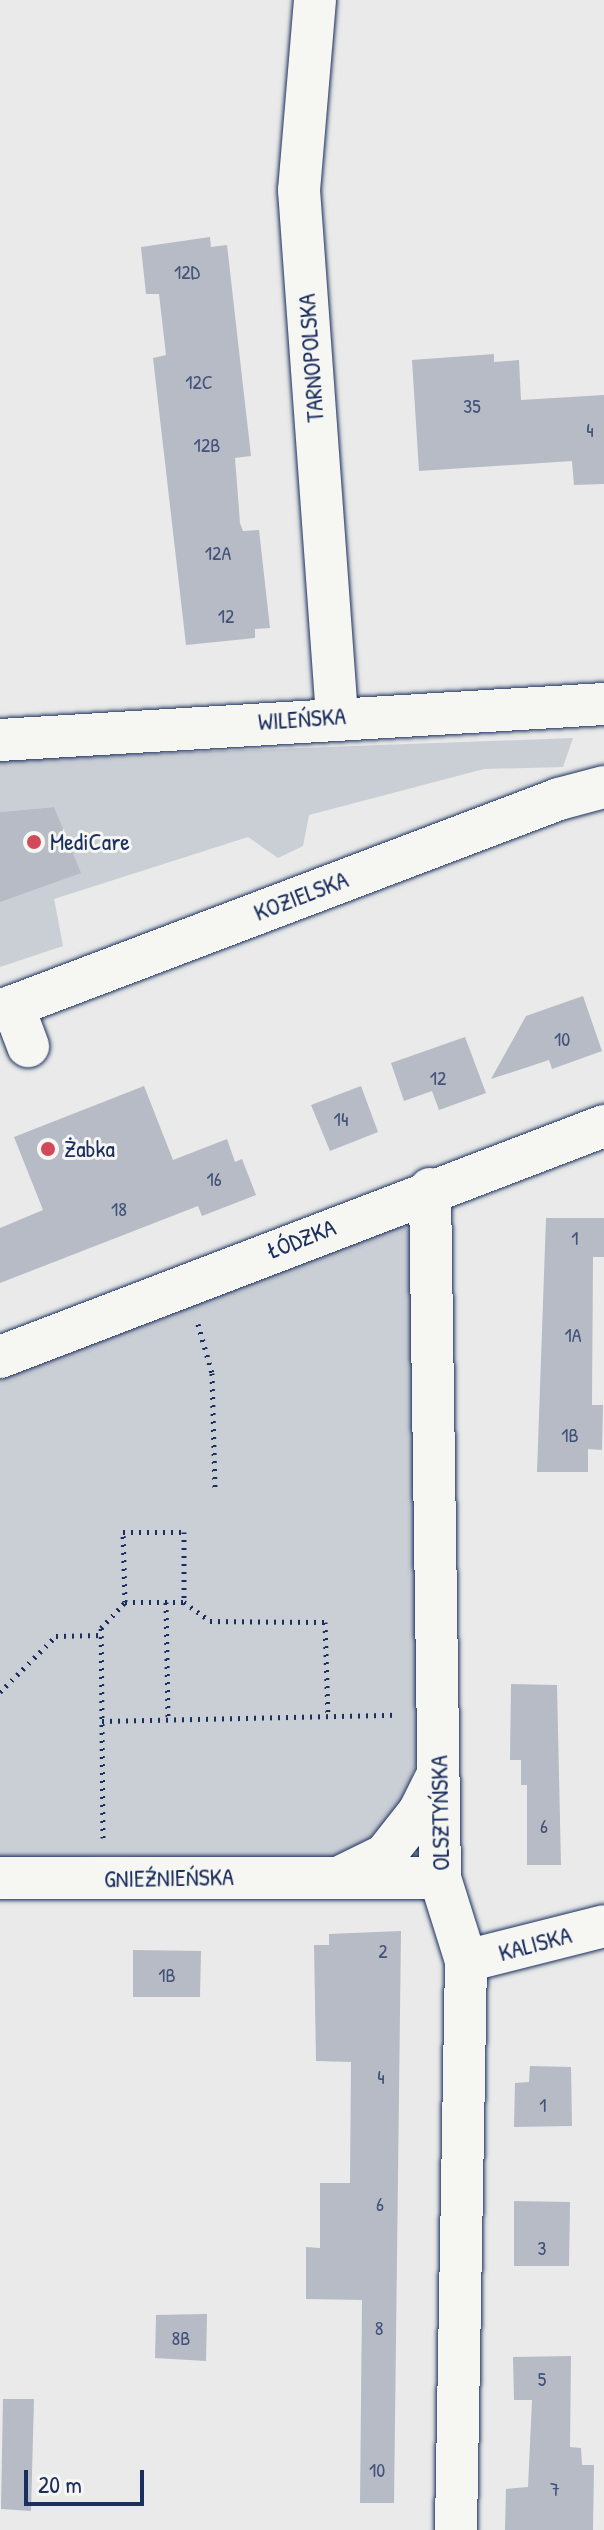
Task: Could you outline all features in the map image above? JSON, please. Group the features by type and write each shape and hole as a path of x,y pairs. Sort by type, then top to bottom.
{"street":[{"name":"TARNOPOLSKA","path":"315,0 299,190 337,716"},
{"name":"WILEŃSKA","path":"0,740 337,716 604,704"},
{"name":"KOZIELSKA","path":"7,1008 559,799 604,787"},
{"path":"7,1008 28,1046"},
{"name":"ŁÓDZKA","path":"0,1357 430,1189 604,1126"},
{"name":"OLSZTYŃSKA","path":"430,1189 440,1878 466,1961 456,2530"},
{"name":"GNIEŹNIEŃSKA","path":"338,1876 356,1873 385,1855 419,1812 439,1771"},
{"name":"GNIEŹNIEŃSKA","path":"0,1878 440,1878"},
{"name":"KALISKA","path":"466,1961 604,1926"}],"path":[{"path":"182,1286 212,1373 215,1489"},
{"path":"105,1879 101,1635 125,1602 123,1532 184,1532 184,1602"},
{"path":"125,1602 184,1602 210,1621 325,1622 328,1716"},
{"path":"166,1602 168,1719"},
{"path":"0,1692 56,1636 101,1635"},
{"path":"102,1721 439,1714"}],"shaded area":[{"path":"573,738 563,767 484,769 309,815 303,846 278,858 248,837 54,899 63,946 0,967 0,901 78,873 54,807 0,812 0,759"},
{"path":"398,1223 414,1233 421,1750 404,1799 380,1838 335,1860 103,1856 0,1860 0,1375"}],"building":[{"path":"210,237 211,247 227,245 251,456 235,458 240,523 243,531 259,530 270,628 255,629 255,638 186,645 153,358 166,355 159,294 146,294 141,247"},
{"path":"494,354 494,362 519,360 521,400 604,395 604,484 574,485 572,461 419,471 412,360"},
{"name":"MediCare","path":"54,807 81,873 0,902 0,812"},
{"path":"583,996 602,1051 552,1069 549,1060 491,1079 526,1016"},
{"path":"465,1037 486,1093 439,1110 432,1091 404,1101 391,1063"},
{"path":"144,1086 173,1160 227,1139 235,1162 242,1159 256,1195 202,1216 198,1206 0,1283 0,1228 43,1210 14,1137"},
{"path":"361,1086 378,1132 330,1151 311,1105"},
{"path":"546,1218 604,1218 604,1257 593,1257 592,1405 603,1405 602,1450 588,1449 588,1472 537,1472"},
{"path":"511,1684 557,1685 561,1865 527,1865 527,1785 521,1785 521,1760 510,1760"},
{"path":"401,1931 394,2503 360,2503 362,2300 306,2299 306,2247 320,2248 320,2183 350,2183 351,2062 316,2061 314,1945 329,1945 329,1934"},
{"path":"133,1950 201,1951 200,1997 133,1997"},
{"path":"530,2066 571,2067 572,2126 514,2127 515,2083 529,2082"},
{"path":"514,2201 570,2202 569,2266 514,2266"},
{"path":"207,2314 206,2361 155,2358 156,2315"},
{"path":"571,2356 570,2447 581,2448 582,2465 594,2465 593,2530 505,2530 506,2489 528,2487 532,2400 514,2400 513,2357"},
{"path":"3,2399 34,2399 31,2511 1,2509"}],"place":[{"name":"MediCare","path":"34,842"},
{"name":"Żabka","path":"48,1149"}]}
